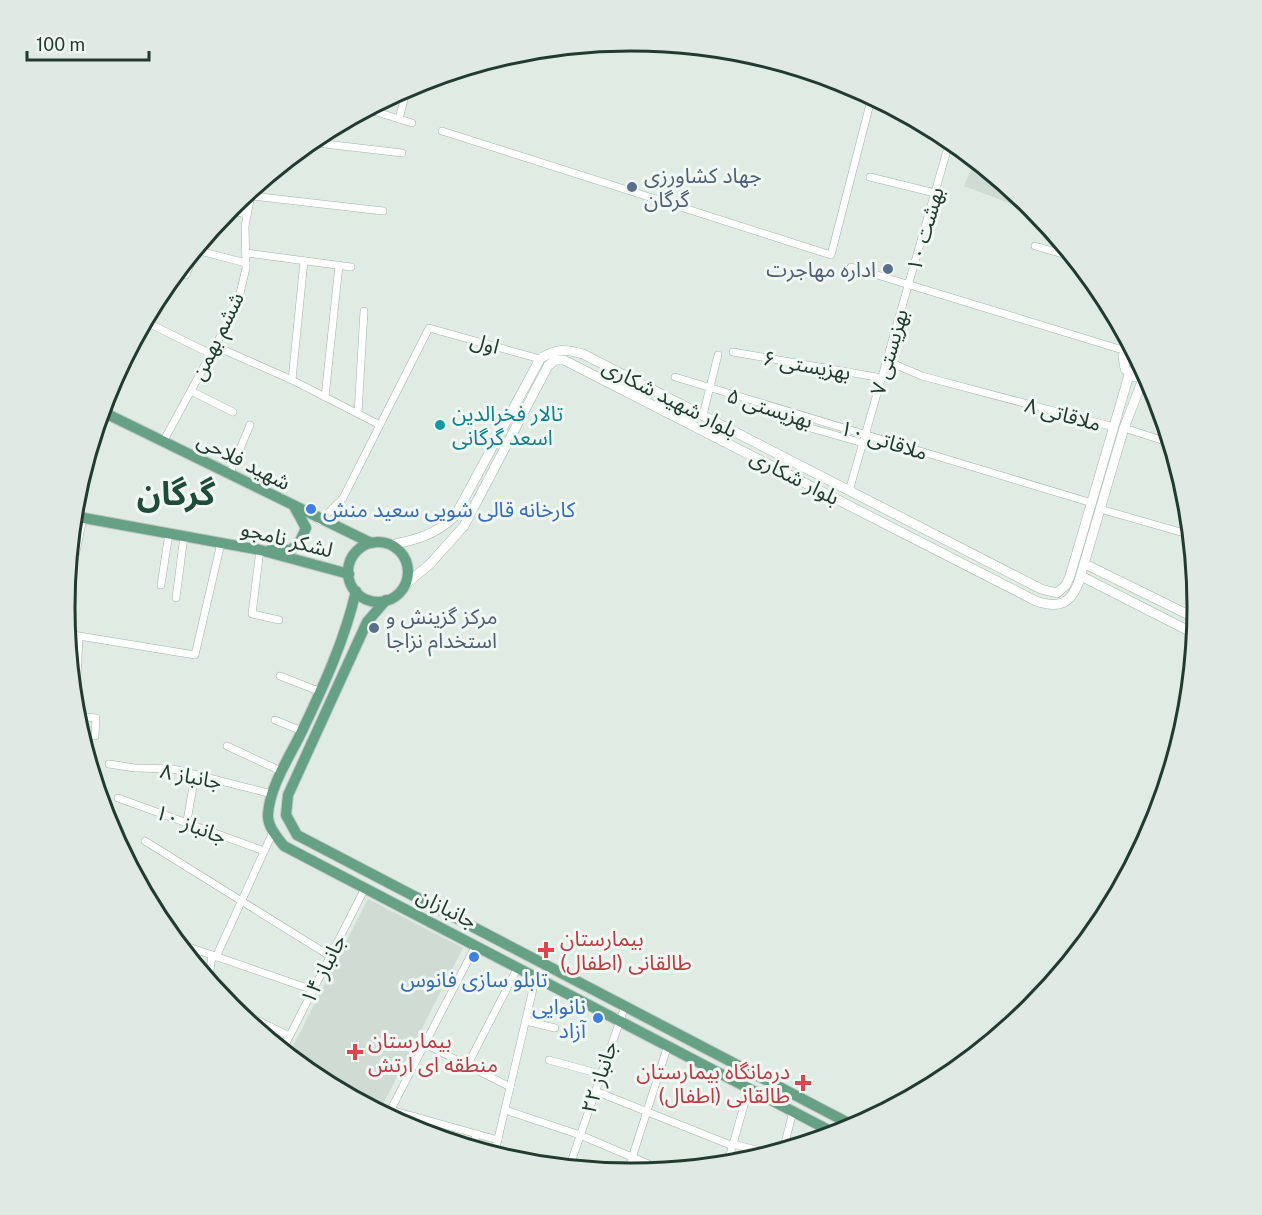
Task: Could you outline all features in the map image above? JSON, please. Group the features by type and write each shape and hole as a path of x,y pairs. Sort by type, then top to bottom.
{"main road":[{"name":"بلوار شهید شکاری","path":"540,359 552,351 567,349 583,354 1051,593 1058,593 1066,585 1074,565"},
{"path":"1126,354 1123,364 1129,375 1137,376"},
{"path":"273,832 267,816 272,794 321,692 350,617 356,591 349,574 355,553 371,543 390,544 422,539 440,530 455,516 540,359"},
{"name":"بلوار شکاری","path":"405,584 430,564 464,526 544,374 555,360 564,360 578,365 1036,601 1048,606 1061,605 1071,600 1085,564 1119,428 1129,375"},
{"name":"بلوار شکاری","path":"1074,565 1092,503 1119,428 1141,386"},
{"name":"شهید فلاحی","path":"109,415 320,521 371,543"},
{"path":"712,434 718,423"},
{"path":"260,550 291,550 300,542 306,528 296,508"},
{"name":"لشکر نامجو","path":"82,518 260,550 349,574"},
{"path":"356,591 371,600 386,600 398,594 408,574 405,560 390,544"},
{"path":"1085,564 1188,614"},
{"path":"1096,584 1102,572"},
{"path":"1081,576 1187,630"},
{"name":"جانبازان","path":"386,600 367,622 288,795 286,815 297,835 316,847 845,1121"},
{"path":"337,651 351,657"},
{"name":"جانبازان","path":"273,832 284,846 826,1128"},
{"path":"413,913 419,900"}],"street":[{"path":"399,119 404,99"},
{"path":"442,131 831,255 870,105"},
{"path":"379,111 412,123"},
{"path":"324,144 402,153"},
{"name":"بهشت ۱۰","path":"909,284 947,150"},
{"path":"870,177 935,194"},
{"path":"259,193 383,211"},
{"name":"ششم بهمن","path":"163,442 237,306 246,262 249,203"},
{"path":"239,212 247,214"},
{"path":"1035,246 1059,253"},
{"path":"204,252 246,262"},
{"path":"246,253 351,267"},
{"path":"292,380 304,261"},
{"path":"326,397 339,266"},
{"path":"852,267 1123,348"},
{"path":"186,275 188,271"},
{"name":"۷ بهزیستی","path":"849,491 909,284"},
{"path":"358,413 364,311"},
{"path":"152,325 211,354"},
{"name":"اول","path":"380,425 429,328 540,359"},
{"path":"215,346 292,380 380,425 344,498 320,521"},
{"name":"بهزیستی ۶","path":"733,352 882,378"},
{"name":"۵ بهزیستی","path":"703,415 718,355"},
{"name":"ملاقاتی ۸","path":"887,361 922,376 1162,440"},
{"name":"۵ بهزیستی","path":"675,377 864,441"},
{"name":"۱۰ ملاقاتی","path":"675,377 1092,503"},
{"path":"190,391 233,411"},
{"path":"229,475 250,425"},
{"path":"800,425 864,441"},
{"path":"1100,509 1183,534"},
{"path":"161,585 169,533"},
{"path":"176,598 184,536"},
{"path":"76,636 195,655 221,543"},
{"path":"260,550 252,614 279,621"},
{"path":"78,664 79,637"},
{"path":"280,676 321,692"},
{"path":"85,717 96,718 95,736"},
{"path":"275,720 302,731"},
{"path":"227,746 283,772"},
{"name":"جانباز ۸","path":"109,764 173,769 272,794"},
{"path":"187,821 195,775"},
{"name":"۱۰ جانباز","path":"118,798 187,821 264,852"},
{"path":"210,971 214,956 273,832"},
{"path":"145,841 330,956"},
{"name":"جانباز ۱۴","path":"285,1044 365,888"},
{"path":"391,1110 476,945"},
{"path":"191,948 313,990"},
{"path":"467,1066 518,967"},
{"path":"496,1147 536,976"},
{"name":"۲۲ جانباز","path":"572,1160 618,1019 625,1006"},
{"path":"258,1021 289,1036"},
{"path":"526,1021 555,1028"},
{"path":"425,1044 510,1087"},
{"path":"631,1164 668,1045"},
{"path":"549,1060 600,1074"},
{"path":"730,1155 749,1088"},
{"path":"595,1091 733,1145 754,1150"},
{"path":"505,1110 580,1135 647,1164"},
{"path":"785,1142 793,1111"},
{"path":"407,1117 498,1140"},
{"path":"474,1141 477,1134"}],"shaded area":[{"path":"972,168 1016,206 964,186"},
{"path":"368,899 463,948 382,1105 322,1070 292,1049"}],"place":[{"name":"جهاد کشاورزی گرگان","path":"632,187"},
{"name":"اداره مهاجرت","path":"888,269"},
{"name":"تالار فخرالدین اسعد گرگانی","path":"440,425"},
{"name":"کارخانه قالی شویی سعید منش","path":"311,509"},
{"name":"مرکز گزینش و استخدام نزاجا","path":"374,628"},
{"name":"بیمارستان طالقانی (اطفال)","path":"546,950"},
{"name":"تابلو سازی فانوس","path":"474,957"},
{"name":"نانوایی آزاد","path":"598,1018"},
{"name":"بیمارستان منطقه ای ارتش","path":"355,1052"},
{"name":"درمانگاه بیمارستان طالقانی (اطفال)","path":"803,1083"}],"district":[{"name":"گرگان","path":"176,493"}]}
